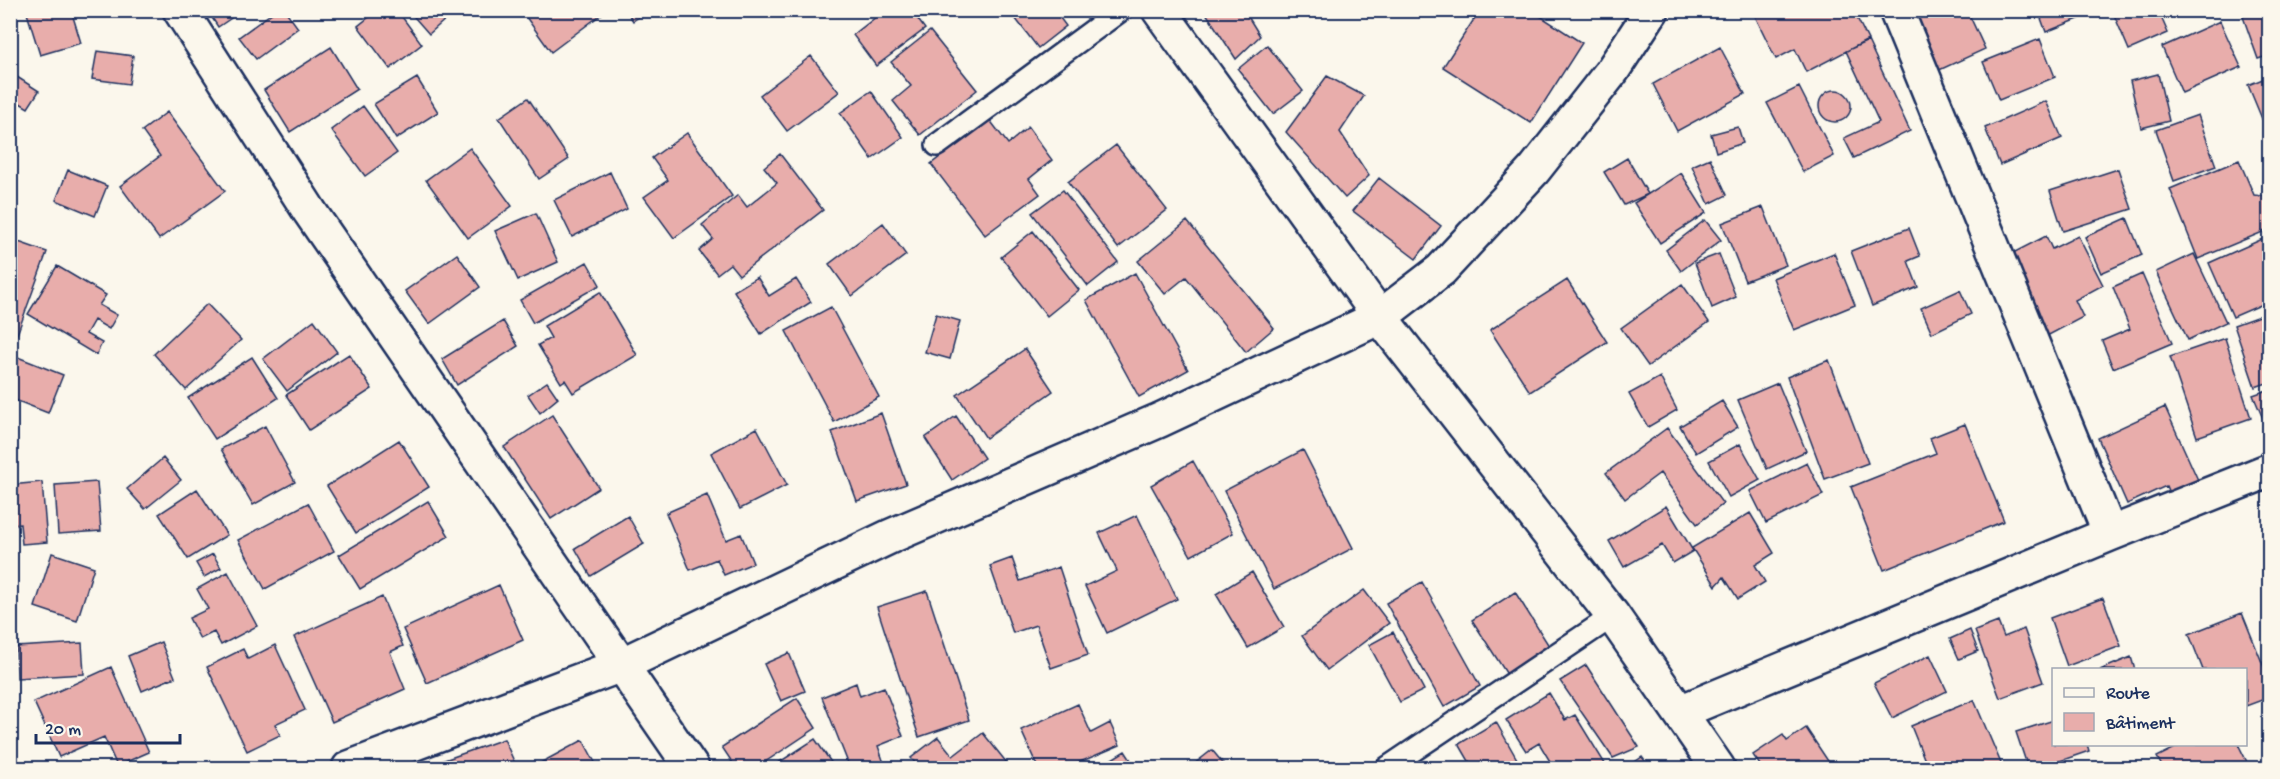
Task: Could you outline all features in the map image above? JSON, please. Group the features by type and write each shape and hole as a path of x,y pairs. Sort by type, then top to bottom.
{"street":[{"path":"180,10 310,212 692,768"},
{"path":"1159,10 1380,317 1613,616 1718,768"},
{"path":"349,768 621,665 889,537 1160,420 1380,317 1441,270 1533,170 1612,71 1652,10"},
{"path":"1896,10 2110,534"},
{"path":"1680,712 2270,470"}],"lane":[{"path":"937,145 1120,10"},
{"path":"1387,768 1613,616"}],"building":[{"path":"26,10 71,10 81,43 40,55"},
{"path":"207,10 243,10 218,27"},
{"path":"276,10 285,10 298,28 256,59 239,37"},
{"path":"378,10 397,10 422,44 390,69 358,26"},
{"path":"408,10 456,10 429,34"},
{"path":"521,10 607,10 551,52"},
{"path":"626,10 649,10 633,21"},
{"path":"885,10 911,10 925,29 876,66 853,35"},
{"path":"1009,10 1054,10 1066,26 1038,48"},
{"path":"1204,10 1244,10 1260,36 1236,59"},
{"path":"1480,10 1531,10 1582,43 1531,123 1443,67"},
{"path":"1752,10 1853,10 1868,40 1806,72 1795,49 1776,59"},
{"path":"1907,10 1967,10 1985,49 1935,72"},
{"path":"2038,10 2089,10 2091,14 2046,32"},
{"path":"2112,10 2158,10 2168,33 2129,50"},
{"path":"2270,10 2270,55 2258,59 2241,11"},
{"path":"2220,21 2241,67 2182,93 2162,47"},
{"path":"930,31 977,90 920,135 893,101 911,86 891,62"},
{"path":"2040,39 2055,77 1999,100 1983,62"},
{"path":"1868,41 1910,131 1854,158 1844,138 1879,122 1846,51"},
{"path":"1267,45 1303,91 1273,114 1238,69"},
{"path":"331,47 357,89 290,132 264,90"},
{"path":"1720,47 1745,94 1677,131 1653,84"},
{"path":"97,51 133,56 129,84 92,79"},
{"path":"811,56 839,92 787,131 760,95"},
{"path":"2158,74 2169,121 2141,128 2130,81"},
{"path":"1327,76 1364,96 1340,132 1369,176 1345,198 1286,132"},
{"path":"2270,76 2270,138 2248,85"},
{"path":"17,77 39,91 28,108 10,97 10,87"},
{"path":"417,78 438,112 396,139 374,104"},
{"path":"1799,87 1834,156 1803,172 1767,103"},
{"path":"1835,90 1847,94 1851,106 1847,118 1835,122 1823,118 1819,106 1823,94"},
{"path":"871,91 903,137 872,159 840,113"},
{"path":"528,98 569,159 539,179 499,118"},
{"path":"2046,101 2062,138 2000,165 1985,128"},
{"path":"363,106 397,153 365,176 331,130"},
{"path":"167,112 225,191 159,239 120,186 160,156 142,131"},
{"path":"2198,115 2216,166 2174,181 2156,130"},
{"path":"989,119 1008,144 1028,127 1052,160 1029,179 1040,194 985,235 931,164"},
{"path":"1738,127 1743,143 1716,152 1711,134"},
{"path":"687,133 732,196 674,238 644,197 668,180 652,158"},
{"path":"1116,145 1167,210 1118,248 1068,182"},
{"path":"470,148 512,206 468,238 426,180"},
{"path":"780,154 823,210 739,275 730,264 717,274 699,251 713,239 702,225 738,195 747,207 777,183 764,167"},
{"path":"1627,158 1648,194 1624,205 1604,172"},
{"path":"1710,158 1727,195 1709,204 1692,166"},
{"path":"2239,160 2254,195 2269,197 2270,229 2198,259 2170,189"},
{"path":"2118,169 2132,209 2063,231 2050,191"},
{"path":"68,170 107,186 95,216 56,200"},
{"path":"610,172 627,209 572,237 554,200"},
{"path":"1681,173 1706,213 1660,243 1634,203"},
{"path":"1379,178 1441,226 1416,259 1353,211"},
{"path":"1063,190 1118,262 1088,286 1032,213"},
{"path":"1763,207 1786,265 1745,281 1722,223"},
{"path":"536,213 558,262 518,280 495,231"},
{"path":"2127,218 2142,255 2101,273 2085,237"},
{"path":"1705,220 1721,240 1681,271 1666,250"},
{"path":"1187,221 1274,328 1246,352 1186,277 1165,294 1138,261"},
{"path":"883,223 906,255 852,296 829,264"},
{"path":"1909,228 1920,256 1908,261 1918,287 1872,306 1851,251"},
{"path":"1033,231 1079,290 1047,316 1001,257"},
{"path":"2046,236 2052,249 2078,236 2103,285 2075,300 2083,317 2045,337 2005,257"},
{"path":"2267,237 2270,242 2270,301 2233,317 2209,263"},
{"path":"10,239 47,252 15,340 10,339"},
{"path":"1834,253 1855,305 1794,330 1773,278"},
{"path":"457,254 480,287 429,324 405,291"},
{"path":"1719,254 1736,297 1712,308 1695,263"},
{"path":"2194,254 2226,322 2188,340 2156,272"},
{"path":"587,262 600,285 533,323 520,300"},
{"path":"57,266 106,295 99,305 117,315 109,329 94,320 86,334 102,343 96,355 28,314"},
{"path":"1135,273 1188,370 1139,397 1086,300"},
{"path":"2142,274 2172,343 2113,368 2102,341 2130,329 2113,287"},
{"path":"757,277 769,296 796,279 811,302 761,334 734,291"},
{"path":"1567,280 1607,342 1530,392 1490,330"},
{"path":"1682,284 1709,322 1648,366 1621,328"},
{"path":"1960,290 1971,314 1932,333 1921,308"},
{"path":"600,292 637,355 573,393 565,380 561,383 538,345 551,338 544,326"},
{"path":"207,304 241,340 186,390 154,354"},
{"path":"831,307 879,397 834,422 786,331"},
{"path":"2270,312 2270,382 2255,387 2234,325"},
{"path":"936,314 960,321 950,359 925,352"},
{"path":"314,320 337,352 287,391 263,359"},
{"path":"503,321 518,346 457,385 442,359"},
{"path":"2225,338 2251,418 2197,437 2170,357"},
{"path":"1025,349 1053,391 986,438 957,395"},
{"path":"10,354 63,375 48,413 10,398"},
{"path":"349,354 372,389 309,430 286,395"},
{"path":"252,357 278,398 215,439 188,398"},
{"path":"1829,360 1868,463 1825,479 1787,377"},
{"path":"1660,377 1677,410 1648,427 1629,394"},
{"path":"547,382 558,398 540,413 528,395"},
{"path":"1778,383 1806,451 1767,469 1738,400"},
{"path":"2270,389 2270,435 2253,395"},
{"path":"1722,401 1738,427 1696,453 1680,426"},
{"path":"2165,407 2198,480 2169,493 2166,486 2127,504 2098,438"},
{"path":"881,413 906,484 857,501 832,432"},
{"path":"552,415 599,488 551,519 504,447"},
{"path":"956,416 984,458 952,480 925,438"},
{"path":"1965,424 2004,521 1884,570 1851,487 1936,453 1930,438"},
{"path":"265,426 295,482 253,505 221,449"},
{"path":"757,428 787,485 740,509 711,453"},
{"path":"1667,428 1723,504 1697,524 1660,473 1625,499 1606,473"},
{"path":"399,440 429,487 356,533 327,486"},
{"path":"1740,444 1760,480 1729,497 1709,461"},
{"path":"1303,450 1353,548 1274,589 1224,491"},
{"path":"163,458 181,480 145,509 127,489"},
{"path":"1193,461 1233,533 1191,556 1151,485"},
{"path":"1807,463 1823,495 1766,523 1750,491"},
{"path":"42,482 47,542 22,544 20,524 10,525 10,485"},
{"path":"97,482 101,531 58,534 55,485"},
{"path":"197,489 227,535 188,559 159,514"},
{"path":"707,495 726,540 741,534 753,563 724,575 717,559 690,570 666,513"},
{"path":"428,501 449,536 360,589 339,555"},
{"path":"308,503 334,551 265,589 238,540"},
{"path":"1666,506 1693,551 1673,563 1662,545 1624,567 1609,541"},
{"path":"1750,513 1774,553 1755,565 1765,582 1738,599 1724,577 1716,586 1692,548"},
{"path":"1137,515 1177,599 1107,633 1085,586 1117,571 1099,533"},
{"path":"628,516 644,544 591,576 575,548"},
{"path":"52,553 94,567 77,621 35,607"},
{"path":"213,554 221,568 204,577 196,563"},
{"path":"1012,558 1020,581 1059,567 1088,655 1051,668 1036,625 1013,633 990,566"},
{"path":"228,572 257,626 221,645 214,632 200,639 189,618 208,609 197,589"},
{"path":"1252,572 1284,627 1248,648 1216,594"},
{"path":"1422,582 1480,686 1444,707 1386,603"},
{"path":"499,585 523,640 427,683 403,629"},
{"path":"1364,590 1389,623 1327,670 1302,636"},
{"path":"927,591 969,720 919,737 877,607"},
{"path":"1515,592 1551,649 1508,676 1472,620"},
{"path":"382,597 403,646 390,652 405,689 332,722 294,637"},
{"path":"2103,598 2121,646 2067,666 2050,618"},
{"path":"2242,613 2270,682 2270,697 2247,706 2247,668 2202,668 2189,634"},
{"path":"1998,622 2004,637 2024,629 2043,682 2000,698 1975,631"},
{"path":"1970,630 1978,651 1959,659 1950,639"},
{"path":"1393,632 1424,690 1400,702 1369,645"},
{"path":"161,642 175,677 142,691 128,656"},
{"path":"82,643 84,674 17,678 16,647"},
{"path":"275,645 305,710 275,724 280,735 247,751 207,667 243,649 248,659"},
{"path":"789,653 805,691 781,701 764,664"},
{"path":"1930,655 1947,691 1892,718 1874,683"},
{"path":"2131,657 2134,668 2105,668"},
{"path":"1586,665 1639,747 1613,758 1560,681"},
{"path":"111,667 149,752 117,766 104,737 59,757 34,702"},
{"path":"856,683 860,696 884,687 903,736 878,746 885,766 880,768 850,768 822,697"},
{"path":"1549,693 1565,720 1575,715 1607,767 1554,768 1539,743 1526,751 1506,720"},
{"path":"797,698 816,728 756,768 736,768 722,747"},
{"path":"1974,700 2003,768 1928,768 1911,726"},
{"path":"1078,704 1091,733 1110,723 1120,745 1066,768 1038,768 1021,730"},
{"path":"2052,721 2052,746 2088,746 2089,751 2054,763 2055,768 2028,768 2016,732"},
{"path":"1496,722 1522,768 1473,768 1459,744"},
{"path":"1806,728 1830,764 1823,768 1762,768 1753,755 1783,735 1787,741"},
{"path":"983,733 1011,768 919,768 911,758 938,737 953,756"},
{"path":"504,739 517,768 439,768 436,763"},
{"path":"815,739 835,768 777,768 775,765"},
{"path":"583,740 598,768 531,768"},
{"path":"2179,746 2239,746 2250,768 2163,768 2157,757"},
{"path":"1212,750 1227,768 1189,768"},
{"path":"1125,751 1136,768 1097,768"},
{"path":"1642,757 1650,768 1626,768"}]}
